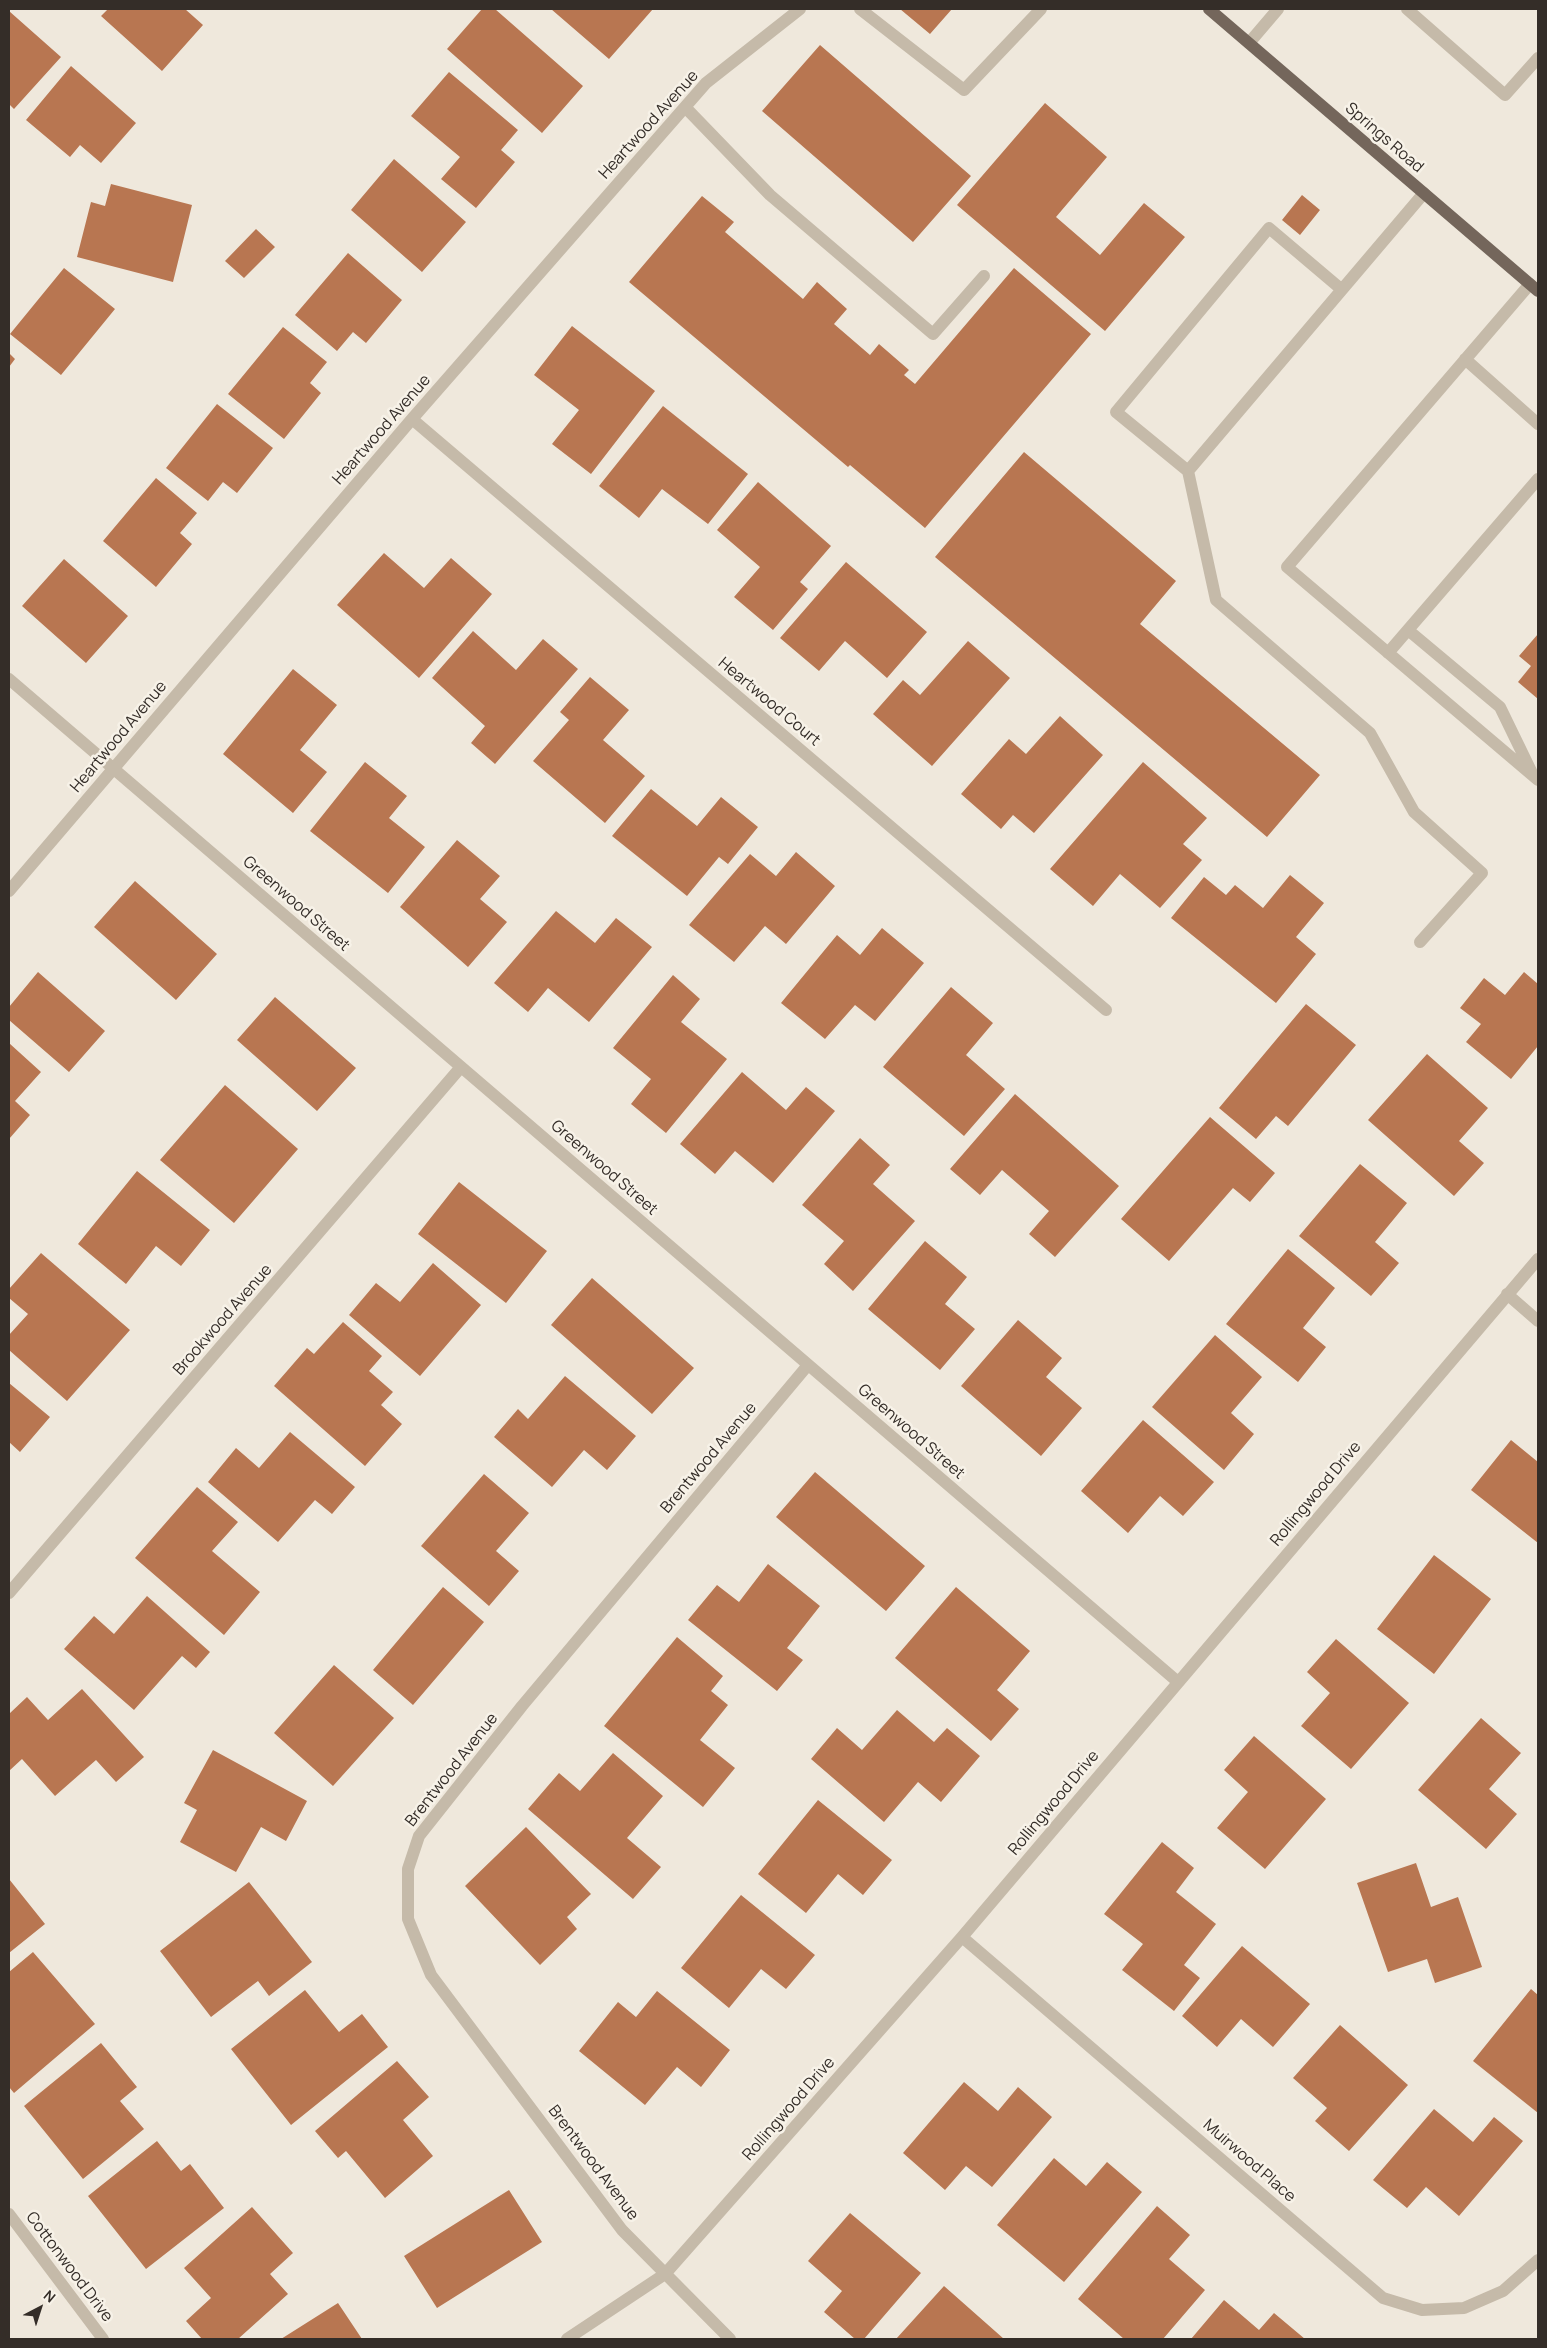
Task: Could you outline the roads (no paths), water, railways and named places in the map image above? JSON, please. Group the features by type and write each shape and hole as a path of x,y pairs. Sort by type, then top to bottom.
{"main road":[{"name":"Springs Road","path":"1209,9 1534,288"}],"street":[{"name":"Heartwood Avenue","path":"9,892 412,419 706,83 800,9"},
{"path":"860,9 964,90 1041,9"},
{"path":"1249,43 1278,9"},
{"path":"1407,9 1505,96 1538,58"},
{"path":"685,108 770,195 933,334 984,276"},
{"path":"1188,471 1424,193"},
{"path":"1341,289 1269,228 1116,412 1188,471 1216,600 1370,733 1414,812 1482,873 1420,942"},
{"path":"1534,288 1465,359 1286,567 1537,780"},
{"path":"1465,359 1538,424"},
{"name":"Heartwood Court","path":"412,419 1106,1010"},
{"path":"1388,653 1538,479"},
{"path":"1408,630 1500,707 1537,780"},
{"name":"Greenwood Street","path":"9,679 1178,1682"},
{"name":"Brookwood Avenue","path":"9,1594 461,1067"},
{"name":"Rollingwood Drive","path":"567,2339 665,2274 962,1937 1538,1259"},
{"path":"1507,1294 1538,1321"},
{"name":"Brentwood Avenue","path":"730,2339 622,2230 431,1975 408,1919 408,1869 419,1836 522,1706 808,1365"},
{"name":"Muirwood Place","path":"962,1937 1383,2298 1422,2310 1464,2308 1503,2291 1538,2260"},
{"name":"Cottonwood Drive","path":"9,2214 103,2339"}]}
